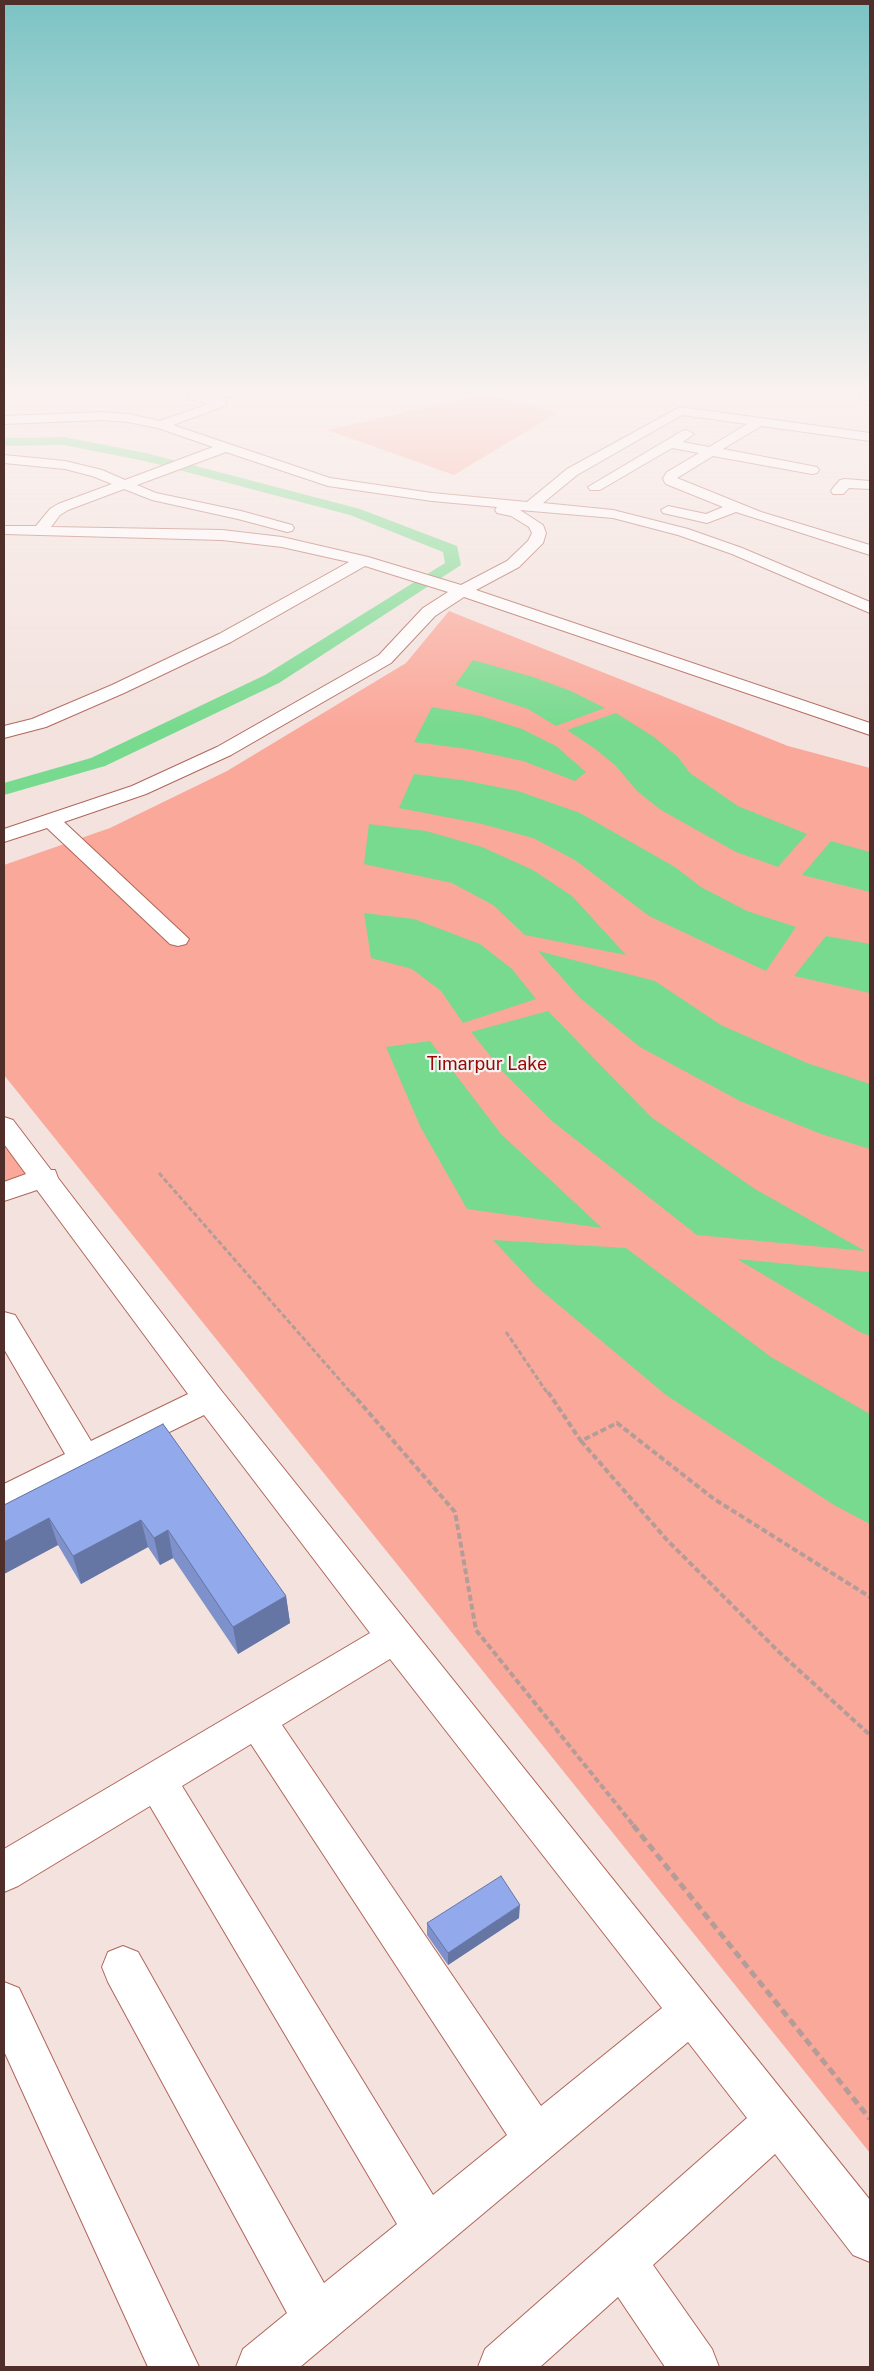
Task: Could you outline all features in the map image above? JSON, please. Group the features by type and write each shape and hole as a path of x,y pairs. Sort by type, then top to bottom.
{"street":[{"path":"39,532 55,512 62,507"},
{"path":"200,507 241,515 299,531 305,534 300,546"},
{"path":"4,836 139,790 184,771 293,713 385,660 418,622 449,592 513,564 535,543 538,533 536,525 516,513 488,507"},
{"path":"539,507 581,510 633,518 683,532 736,551 870,608"},
{"path":"657,507 704,519 735,507 870,550"},
{"path":"633,518 649,511"},
{"path":"4,530 222,535 300,546 361,567 526,612 870,729"},
{"path":"4,732 38,723 118,689 226,638 361,567 391,568 449,592"},
{"path":"51,821 178,939"},
{"path":"4,1126 45,1177 209,1398 395,1637 870,2238"},
{"path":"4,1192 45,1177"},
{"path":"4,1323 85,1459"},
{"path":"4,1499 209,1398"},
{"path":"4,1872 395,1637"},
{"path":"257,1720 537,2140"},
{"path":"156,1780 427,2230"},
{"path":"123,1967 318,2320"},
{"path":"4,2003 174,2367"},
{"path":"261,2367 691,2012"},
{"path":"510,2365 622,2261 778,2121"},
{"path":"622,2261 694,2367"}],"path":[{"path":"158,1173 455,1512 476,1630 870,2119"},
{"path":"506,1332 581,1441 667,1540 779,1652 870,1735"},
{"path":"581,1441 617,1423 714,1499 870,1597"}],"green space":[{"name":"Timarpur Lake","path":"449,611 788,746 870,768 870,2153 4,1075 4,865 110,828 227,771 406,663"},
{"path":"4,1134 36,1176 4,1188"}],"shaded area":[{"path":"473,660 533,677 571,691 605,708 556,726 528,709 455,685"},
{"path":"432,707 481,716 522,729 556,746 586,772 575,781 523,761 467,749 414,742"},
{"path":"616,713 654,737 678,757 690,773 738,806 807,834 778,867 736,852 661,810 637,791 616,766 567,730"},
{"path":"414,774 462,780 518,791 580,813 675,867 701,887 747,911 796,927 766,971 649,916 575,860 533,838 482,824 399,808"},
{"path":"369,824 426,831 482,847 533,870 572,896 626,955 525,935 493,905 452,883 364,864"},
{"path":"831,841 870,852 870,892 802,875"},
{"path":"364,913 414,919 480,944 512,969 536,999 463,1023 441,991 412,969 371,958"},
{"path":"826,936 870,944 870,993 794,976"},
{"path":"538,951 655,981 721,1025 807,1063 870,1084 870,1149 821,1134 740,1101 640,1047 580,998"},
{"path":"548,1011 651,1117 755,1189 865,1251 697,1235 552,1121 504,1073 471,1032"},
{"path":"430,1041 501,1134 602,1228 467,1209 421,1128 386,1047"},
{"path":"493,1240 626,1248 771,1357 870,1414 870,1524 834,1505 666,1395 536,1286"},
{"path":"737,1259 870,1272 870,1336 860,1332"}],"building":[{"path":"163,1424 286,1596 233,1627 168,1530 154,1538 141,1520 73,1556 49,1518 4,1542 4,1505"},
{"path":"501,1876 520,1905 448,1953 427,1923"}],"waterway":[{"path":"4,789 98,762 272,679 453,565 451,549 355,512 335,507"}]}
